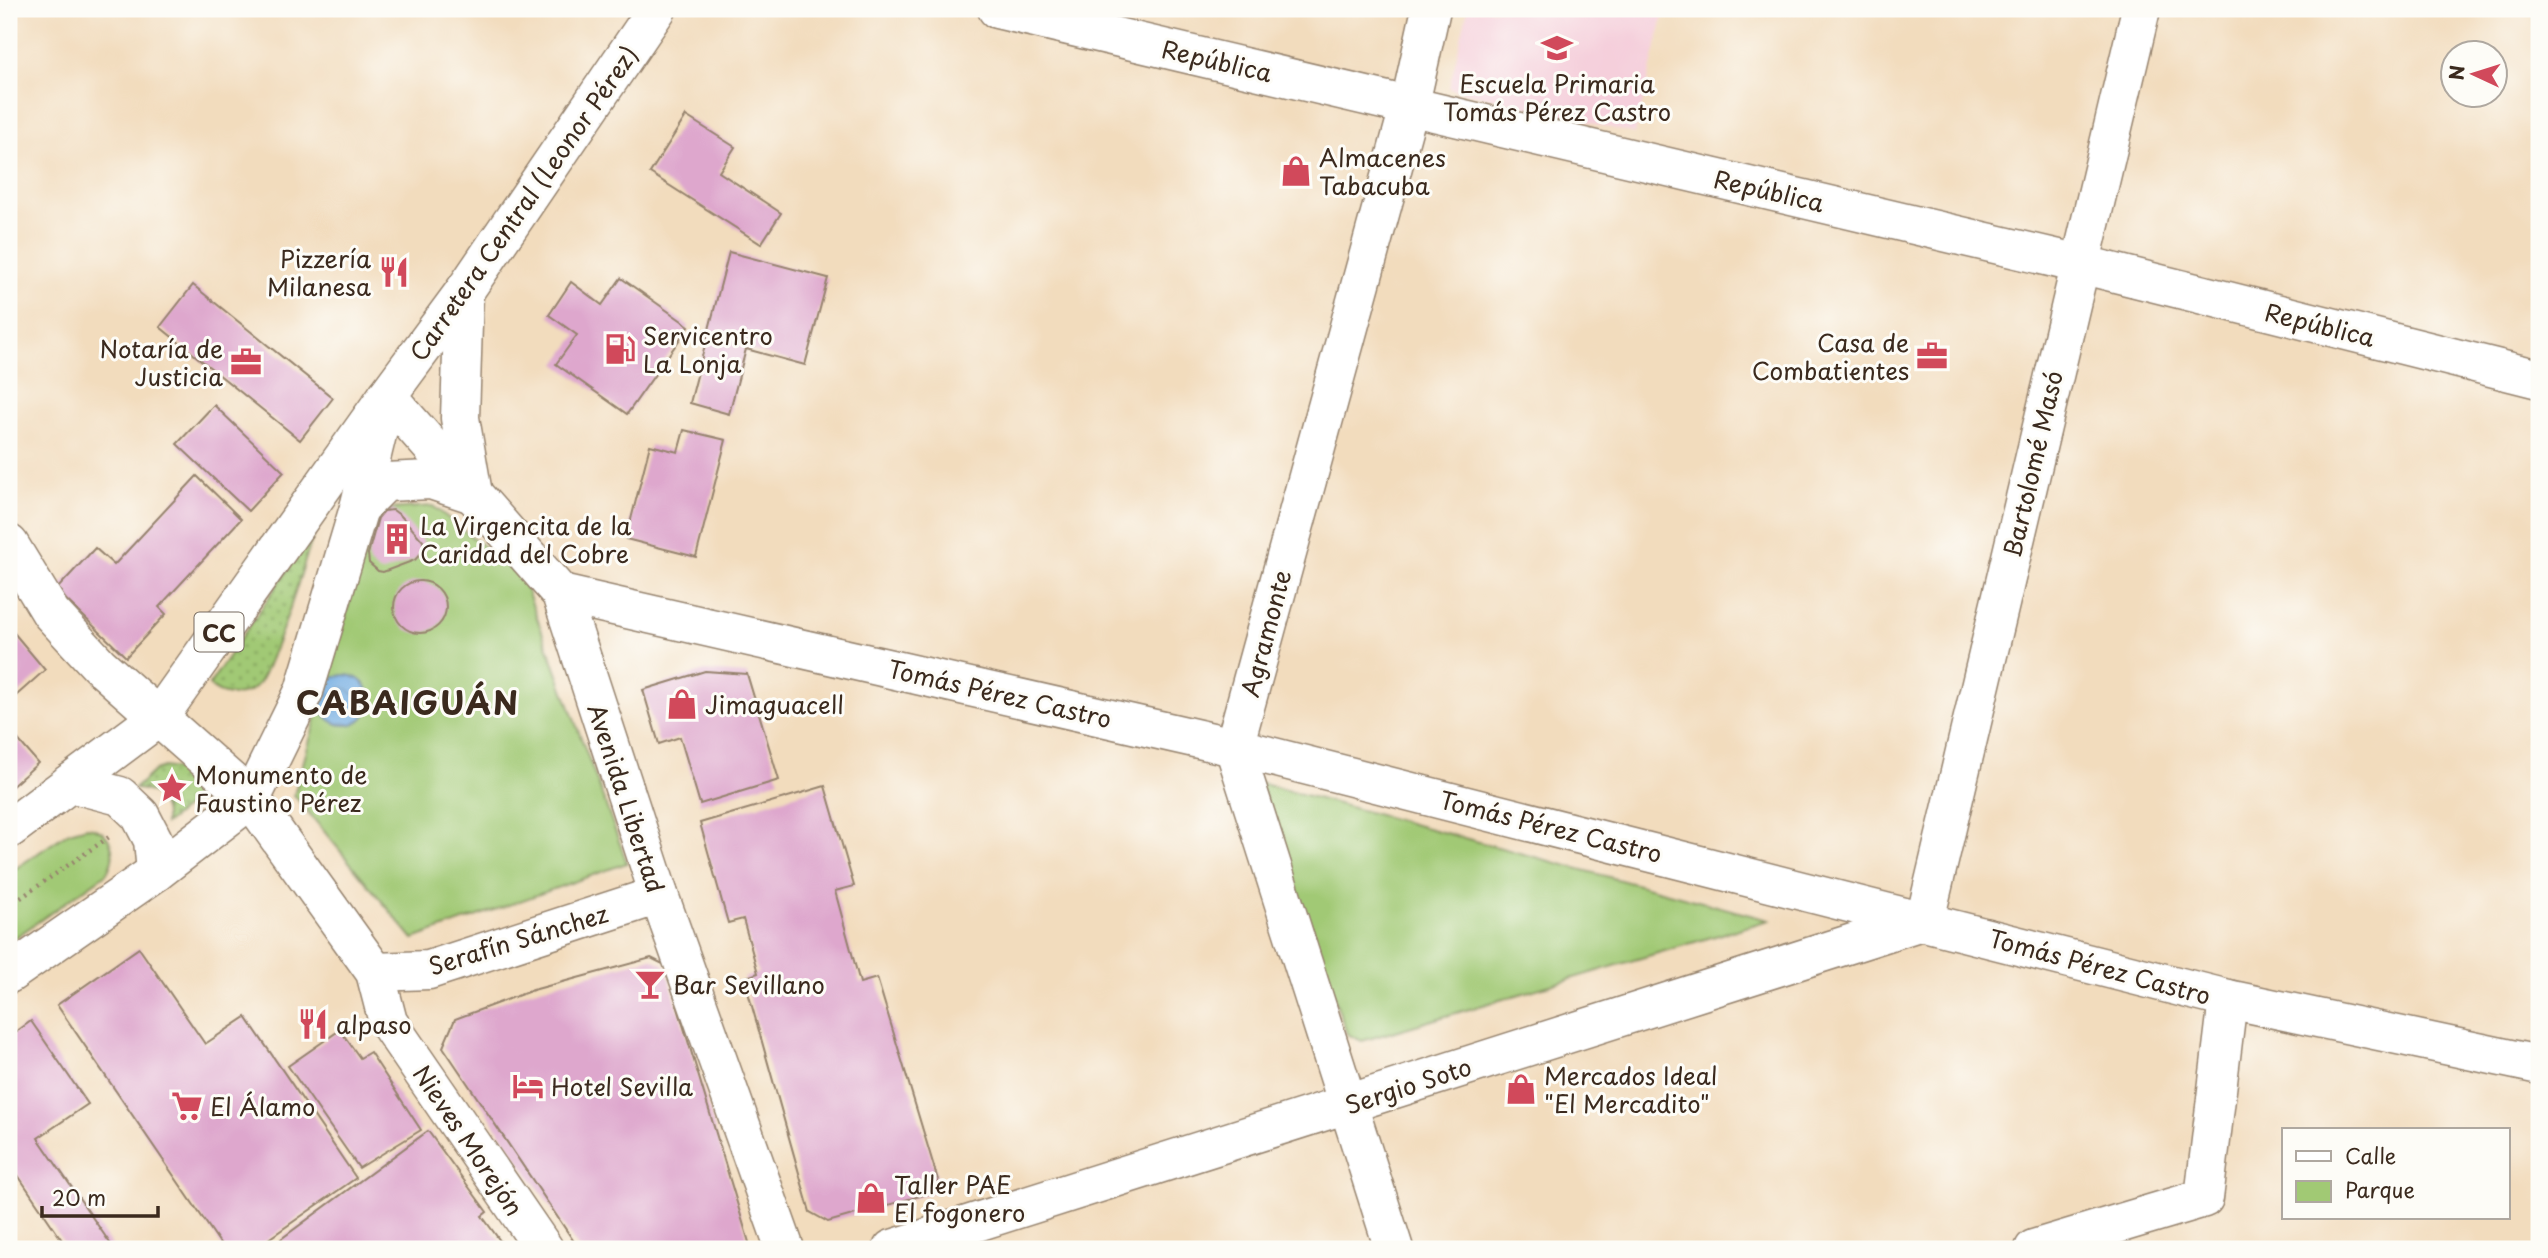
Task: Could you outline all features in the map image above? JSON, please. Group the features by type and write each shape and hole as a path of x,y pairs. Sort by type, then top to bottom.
{"street":[{"name":"Carretera Central (Leonor Pérez)","path":"387,396 464,292 657,9"},
{"name":"República","path":"997,9 1410,104 2080,264 2539,379"},
{"name":"Agramonte","path":"1234,747 1410,104 1431,9"},
{"name":"Bartolomé Masó","path":"1925,920 2141,9"},
{"path":"359,508 385,482 431,480 473,494 460,418 464,292"},
{"name":"Avenida Libertad","path":"387,396 561,594 659,895 785,1249"},
{"name":"CC","path":"9,974 156,872 251,799 304,691 359,508 387,396"},
{"name":"CC","path":"9,829 159,717 387,396"},
{"name":"Nieves Morejón","path":"9,544 51,613 99,666 251,799 374,971 388,1022 544,1249"},
{"name":"Tomás Pérez Castro","path":"561,594 1234,747 1925,920 2228,999 2539,1065"},
{"path":"1234,747 1350,1103 1394,1249"},
{"path":"70,783 120,796 140,815 153,840 156,872"},
{"name":"Serafín Sánchez","path":"374,971 429,970 659,895"},
{"name":"Sergio Soto","path":"892,1249 1925,920"},
{"path":"2034,1249 2204,1198 2228,999"}],"path":[{"path":"9,906 140,815"}],"shaded area":[{"name":"Escuela Primaria Tomás Pérez Castro","path":"1468,9 1665,9 1635,134 1449,88"}],"green space":[{"path":"433,506 522,577 627,863 413,939 294,795 376,510"},
{"path":"315,530 284,624 260,681 253,689 240,694 226,694 214,689 209,685"},
{"path":"164,767 181,770 208,790 165,824 164,809 158,798 148,791 134,789 155,770"},
{"path":"1260,783 1769,920 1362,1041 1347,1034"},
{"path":"87,827 102,833 111,844 112,859 106,874 9,942 9,873 69,832"}],"water":[{"path":"345,675 363,682 370,700 363,718 345,725 327,718 320,700 327,682"}],"building":[{"path":"686,116 735,147 719,172 781,213 761,244 650,173"},
{"path":"729,252 828,278 805,365 746,349 729,414 690,403"},
{"name":"Servicentro La Lonja","path":"621,278 689,326 627,414 556,364 577,335 549,315 571,282 602,305"},
{"name":"Notaría de Justicia","path":"193,285 333,398 300,440 160,327"},
{"path":"214,405 284,472 248,511 177,444"},
{"path":"684,430 726,440 696,557 626,539 650,445 678,452"},
{"path":"197,476 241,519 159,607 166,614 126,657 56,590 95,548 114,565"},
{"name":"La Virgencita de la Caridad del Cobre","path":"393,510 423,541 424,550 415,560 383,572 378,571 369,563 368,554 378,518 384,511"},
{"path":"420,581 439,588 446,607 439,626 420,633 401,626 394,607 401,588"},
{"path":"9,627 45,670 9,702"},
{"path":"705,671 747,674 779,780 700,804 680,737 659,744 643,690"},
{"path":"9,729 38,763 9,789"},
{"path":"825,786 854,886 835,891 860,983 877,978 941,1190 828,1222 810,1212 744,978 758,973 743,919 728,923 700,823"},
{"name":"El Álamo","path":"139,948 205,1044 246,1017 356,1178 254,1249 224,1249 57,1005"},
{"path":"651,958 665,965 751,1249 579,1249 443,1047 455,1019 533,990"},
{"path":"31,1021 88,1104 38,1138 114,1249 68,1249 9,1162 9,1037"},
{"path":"340,1030 360,1058 370,1052 421,1130 359,1168 288,1066"},
{"path":"428,1131 487,1212 482,1216 506,1249 289,1249 281,1239"}],"place":[{"name":"Escuela Primaria Tomás Pérez Castro","path":"1557,48"},
{"name":"Almacenes Tabacuba","path":"1296,171"},
{"name":"Pizzería Milanesa","path":"394,272"},
{"name":"Servicentro La Lonja","path":"620,349"},
{"name":"Casa de Combatientes","path":"1932,356"},
{"name":"Notaría de Justicia","path":"246,362"},
{"name":"La Virgencita de la Caridad del Cobre","path":"397,539"},
{"name":"Jimaguacell","path":"682,704"},
{"name":"Monumento de Faustino Pérez","path":"172,788"},
{"name":"Bar Sevillano","path":"650,984"},
{"name":"alpaso","path":"313,1024"},
{"name":"Hotel Sevilla","path":"528,1086"},
{"name":"Mercados Ideal \"El Mercadito\"","path":"1521,1089"},
{"name":"El Álamo","path":"187,1106"},
{"name":"Taller PAE El fogonero","path":"871,1198"}],"district":[{"name":"CABAIGUÁN","path":"408,702"}]}
